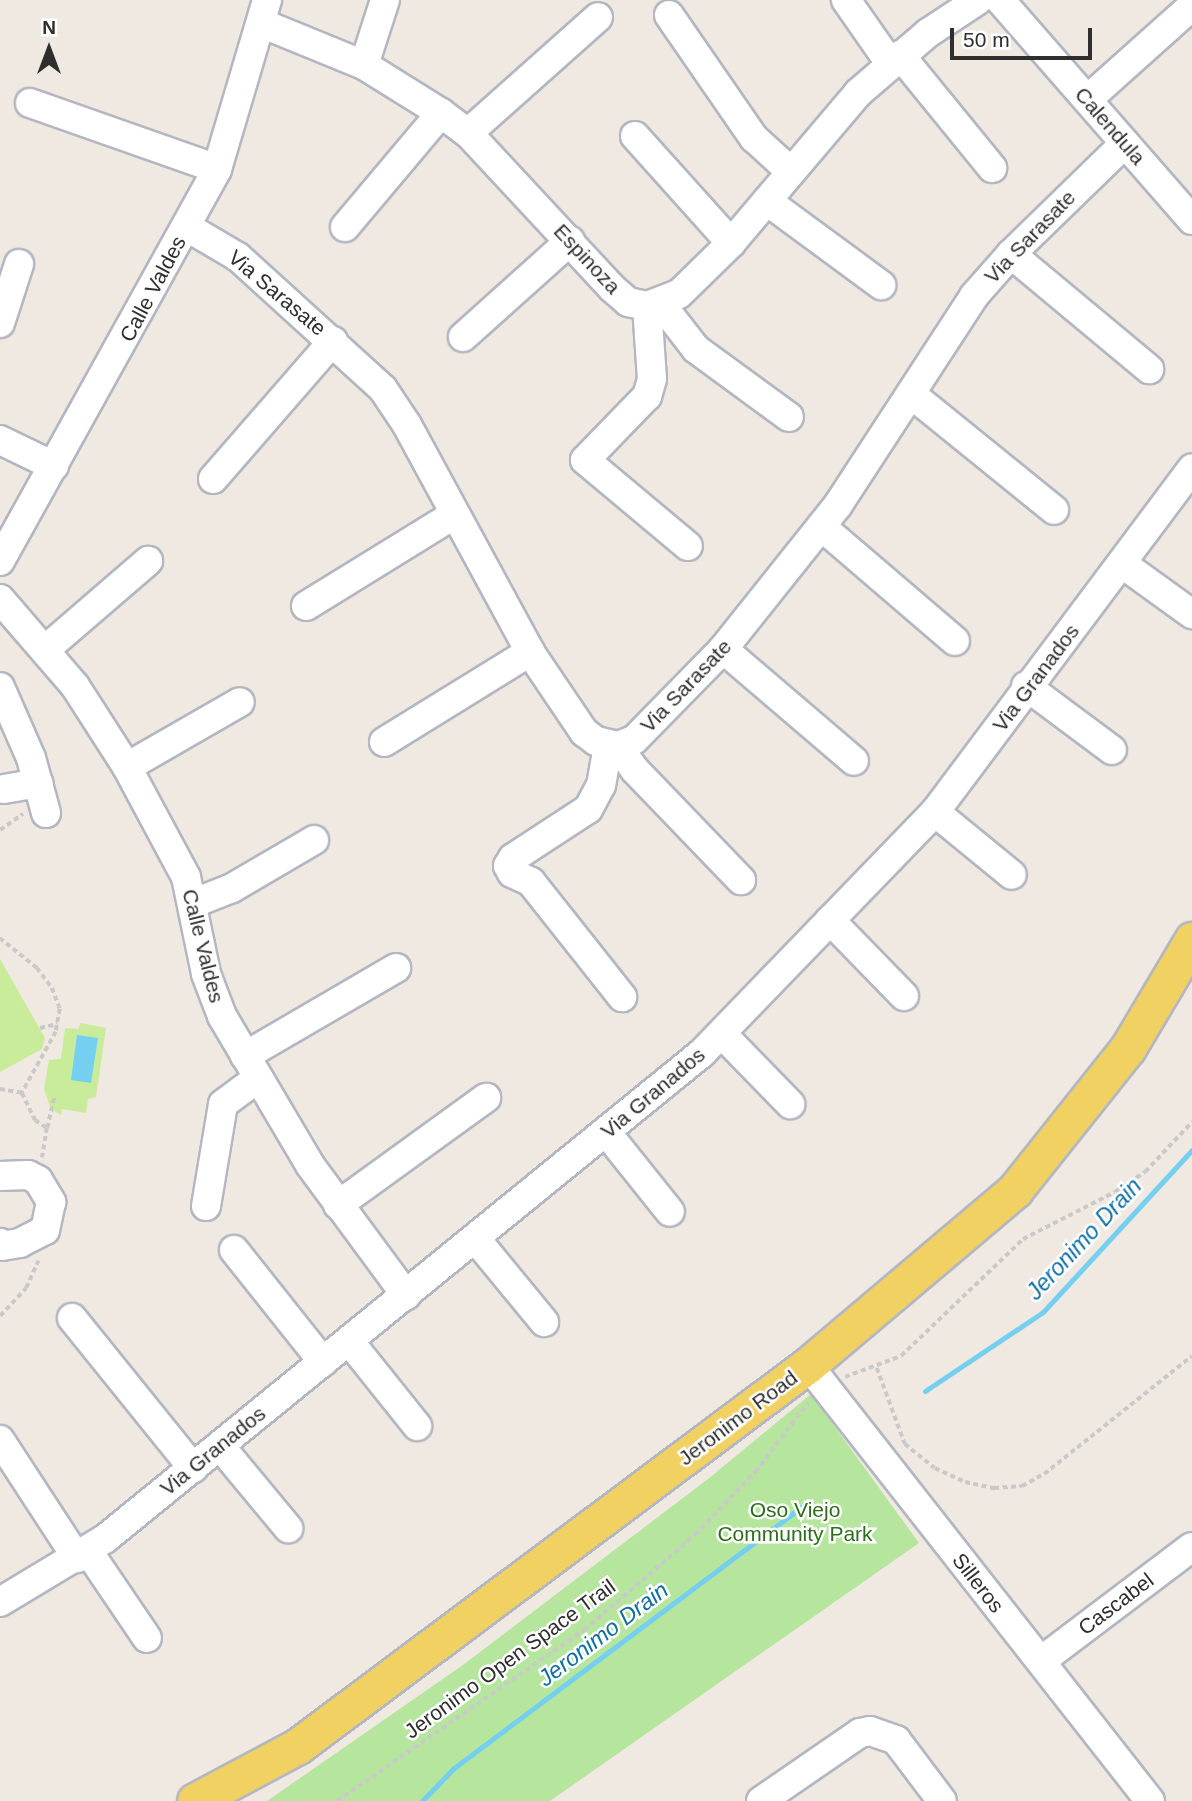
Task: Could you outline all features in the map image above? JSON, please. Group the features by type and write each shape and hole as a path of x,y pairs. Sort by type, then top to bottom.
{"main road":[{"name":"Jeronimo Road","path":"195,1801 298,1746 817,1376 1015,1190 1128,1048 1192,940"}],"street":[{"path":"365,65 385,0"},
{"path":"846,0 992,168"},
{"path":"654,305 679,294 731,243 789,170 895,59 978,0"},
{"name":"Calendula","path":"1000,0 1192,220"},
{"path":"1088,99 1192,6"},
{"name":"Espinoza","path":"264,12 365,65 468,133 620,295 654,305"},
{"name":"Calle Valdes","path":"0,561 217,169 264,12"},
{"path":"669,15 754,138 789,170"},
{"path":"468,133 598,17"},
{"path":"30,103 217,169"},
{"path":"345,227 441,113"},
{"path":"635,136 731,243"},
{"name":"Via Sarasate","path":"187,227 238,257 383,389 530,652 584,732 613,746 634,740 723,649 822,527 974,296 1011,254 1125,143"},
{"path":"767,201 881,285"},
{"path":"463,337 570,241"},
{"path":"1011,254 1149,369"},
{"path":"0,323 19,264"},
{"path":"654,305 696,349 789,417"},
{"path":"654,305 652,379 647,396 585,460 688,547"},
{"path":"213,479 332,341"},
{"path":"911,394 1054,510"},
{"path":"0,440 54,467"},
{"name":"Via Granados","path":"0,1602 83,1554 193,1468 606,1132 722,1034 935,812 1026,686 1124,565 1192,468"},
{"path":"306,606 455,514"},
{"path":"822,527 954,641"},
{"path":"46,649 148,561"},
{"path":"1124,565 1192,614"},
{"name":"Calle Valdes","path":"0,602 46,649 127,767 175,853 194,903 206,974 222,1016 338,1205 406,1294"},
{"path":"723,649 854,761"},
{"path":"384,742 530,652"},
{"path":"1026,686 1112,750"},
{"path":"0,687 15,714 46,813"},
{"path":"127,767 240,702"},
{"path":"613,746 741,880"},
{"path":"613,746 601,785 589,809 513,858 508,866 512,873 531,882 622,997"},
{"path":"4,789 38,783"},
{"path":"935,812 1012,875"},
{"path":"194,903 232,888 314,840"},
{"path":"830,920 904,996"},
{"path":"206,1206 223,1104 252,1067 396,968"},
{"path":"722,1034 790,1104"},
{"path":"338,1205 486,1098"},
{"path":"606,1132 670,1212"},
{"path":"0,1176 28,1175 38,1181 51,1202 51,1217 33,1239 2,1246 0,1243"},
{"path":"475,1238 544,1322"},
{"path":"234,1250 323,1362"},
{"path":"72,1318 193,1468"},
{"path":"349,1341 417,1426"},
{"name":"Silleros","path":"817,1376 1150,1801"},
{"path":"0,1440 147,1638"},
{"path":"219,1446 288,1528"},
{"name":"Cascabel","path":"1041,1661 1192,1547"},
{"path":"761,1801 860,1733 870,1731 896,1740 942,1801"}],"path":[{"path":"0,938 28,957 52,988 58,1024 22,1093"},
{"path":"40,1028 58,1024"},
{"path":"0,1089 22,1093"},
{"path":"22,1093 35,1120 47,1128"},
{"path":"38,1166 44,1156 54,1097"},
{"name":"Jeronimo Open Space Trail","path":"337,1801 584,1630 695,1535 755,1472 802,1409 817,1376 836,1380 877,1368 901,1356 1023,1239 1115,1192 1145,1172 1192,1122"},
{"path":"877,1368 905,1444 935,1468 965,1482 994,1488 1022,1486 1044,1474 1192,1356"}],"green space":[{"path":"0,959 45,1038 42,1049 0,1072"},
{"path":"81,1023 106,1028 96,1097 88,1099 86,1113 62,1109 61,1115 51,1109 44,1089 49,1060 61,1059 65,1028 78,1029"},
{"name":"Oso Viejo Community Park","path":"811,1394 919,1543 550,1801 267,1801 463,1665 708,1479"}],"water":[{"path":"77,1035 98,1038 91,1083 71,1080"}],"waterway":[{"name":"Jeronimo Drain","path":"925,1391 1043,1312 1192,1150"},
{"name":"Jeronimo Drain","path":"422,1801 454,1768 810,1501"}]}
